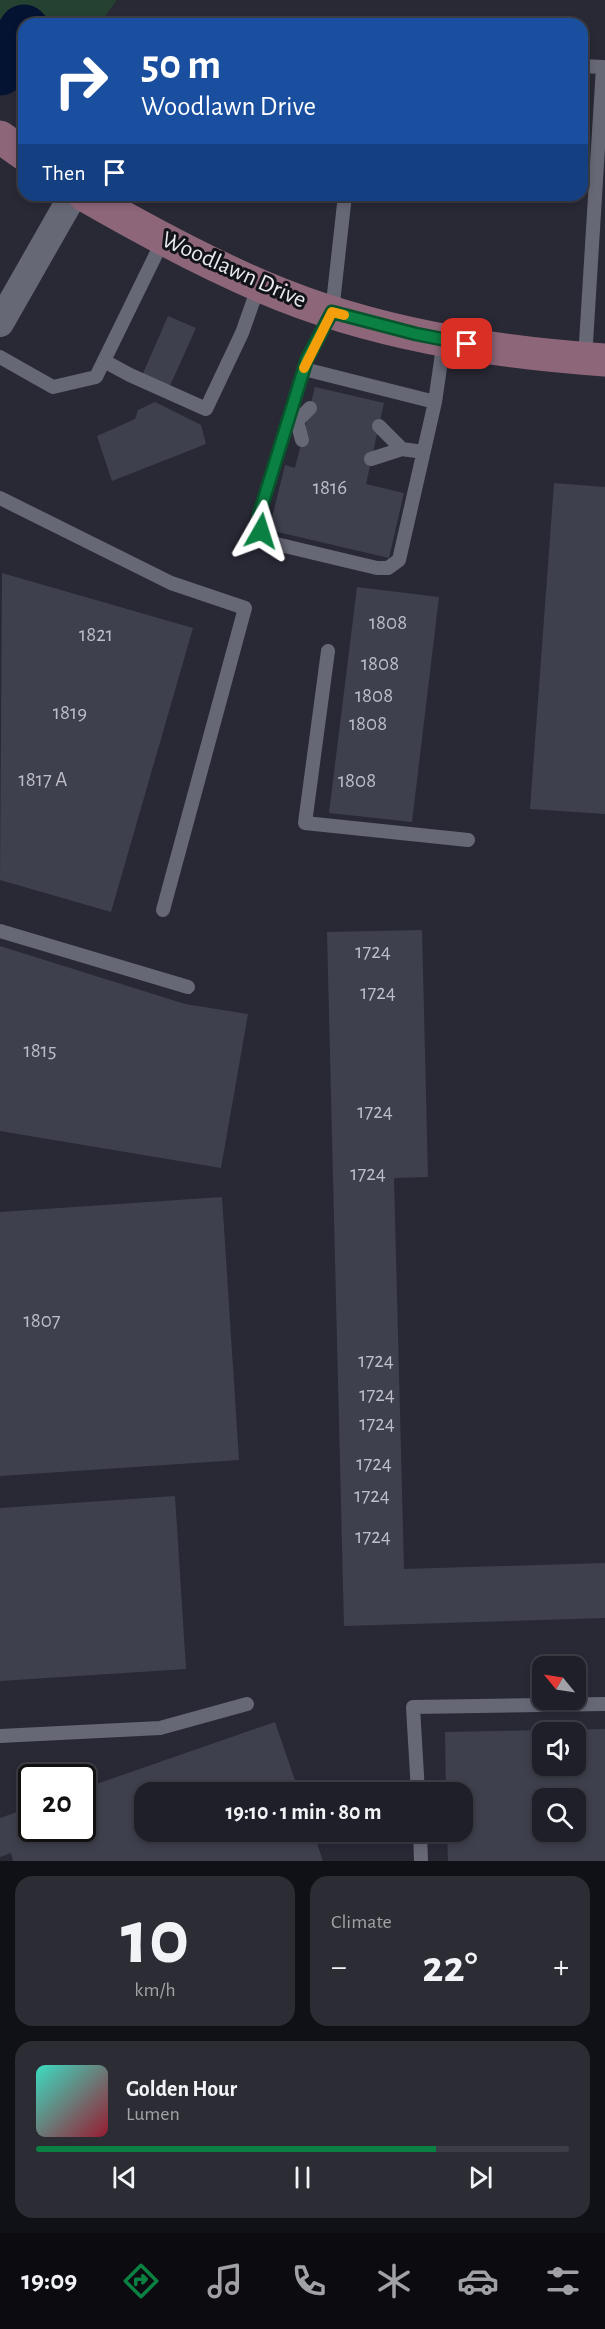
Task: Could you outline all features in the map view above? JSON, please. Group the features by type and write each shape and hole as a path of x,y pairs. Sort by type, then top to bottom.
{"main road":[{"path":"0,137 18,150"},
{"name":"Woodlawn Drive","path":"95,201 163,240 259,285 332,312 444,340 513,352 595,359"}],"street":[{"path":"0,323 71,201"}],"lane":[{"path":"588,67 603,68 595,359"},
{"path":"344,201 332,312 304,369 293,420 259,515 261,531 272,543 377,568 388,568 399,560 435,402 444,340"},
{"path":"0,357 53,387 96,377 163,240"},
{"path":"104,361 206,409 242,333 259,285"},
{"path":"304,369 435,402"},
{"path":"293,420 310,408"},
{"path":"293,420 302,440"},
{"path":"379,426 402,449"},
{"path":"371,459 402,449 423,452"},
{"path":"0,498 171,583 245,608 163,910"},
{"path":"328,651 305,823 468,840"},
{"path":"0,931 188,987"},
{"path":"0,1736 160,1728 247,1704"},
{"path":"417,1782 413,1707 605,1704"},
{"path":"421,1842 422,1861"}],"green space":[{"path":"0,0 117,0 104,18 18,18 18,72 0,57"}],"building":[{"path":"168,316 196,328 168,390 141,378"},
{"path":"315,387 384,403 366,484 404,493 389,558 269,530 285,465 295,468"},
{"path":"155,402 201,425 206,444 112,481 97,436 135,419 138,410"},
{"path":"554,483 605,487 605,814 530,809"},
{"path":"2,573 193,628 111,912 0,880"},
{"path":"357,587 439,597 412,822 329,813"},
{"path":"422,930 428,1177 394,1178 404,1569 605,1563 605,1618 344,1626 327,932"},
{"path":"0,946 185,1004 248,1014 221,1168 0,1131"},
{"path":"222,1197 239,1460 0,1476 0,1212"},
{"path":"175,1496 186,1669 0,1681 0,1508"},
{"path":"275,1722 296,1782 134,1782 134,1842 316,1842 323,1861 13,1861 11,1853 0,1857 0,1818 18,1812 18,1842 96,1842 96,1784"},
{"path":"586,1729 605,1729 605,1861 448,1861 447,1842 473,1842 473,1782 446,1782 445,1732 532,1730 532,1776 586,1776"}],"waterway":[{"path":"0,70 18,40"}],"slow traffic":[{"path":"304,368 332,312 344,315"}],"route":[{"path":"261,531 259,515 307,359 332,312 416,334 467,344"}]}
